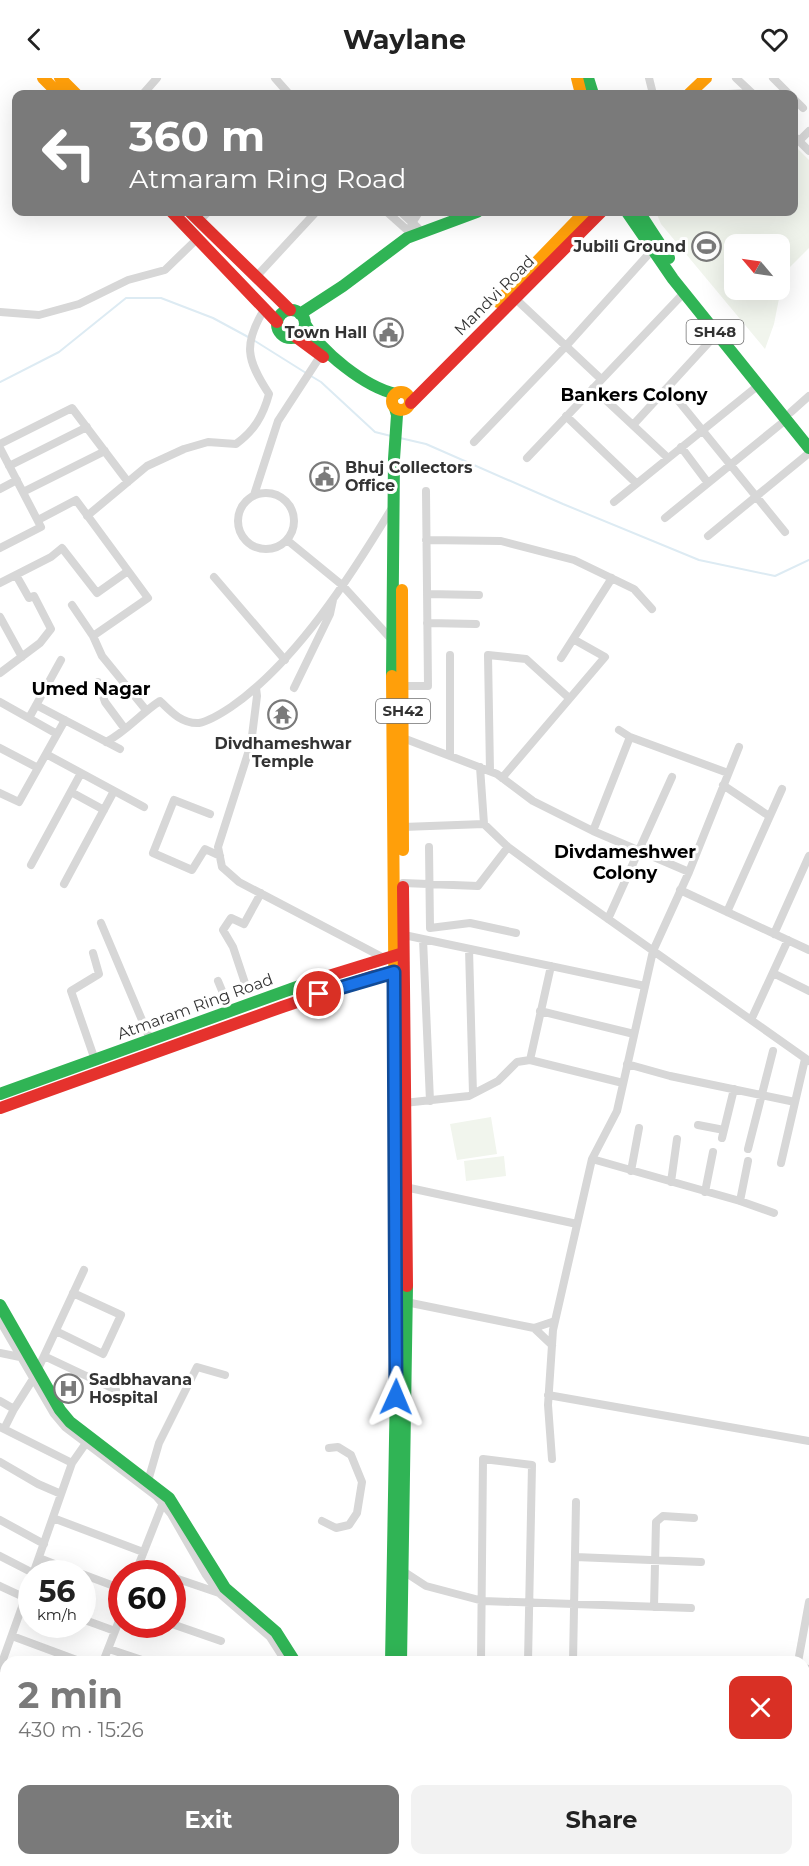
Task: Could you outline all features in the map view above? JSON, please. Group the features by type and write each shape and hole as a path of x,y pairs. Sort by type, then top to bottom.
{"main road":[{"path":"43,78 55,90"},
{"path":"60,78 72,90"},
{"path":"694,90 706,78"},
{"path":"705,90 717,78"},
{"path":"176,216 277,322"},
{"path":"194,216 255,278 300,317 308,332 331,358 387,392 401,405"},
{"path":"401,405 296,338 284,337 278,331 277,322 280,315 300,317 420,227 462,216"},
{"name":"Mandvi Road","path":"401,405 411,391 581,216"},
{"name":"Mandvi Road","path":"401,405 597,216"},
{"name":"SH48","path":"630,216 680,274 719,331 809,448"},
{"name":"SH48","path":"641,216 656,246"},
{"path":"296,338 302,332 300,317"},
{"name":"SH48","path":"719,331 809,433"},
{"name":"SH42","path":"401,405 393,506 393,640 394,956 399,970 404,1103 406,1302 401,1656"},
{"name":"SH42","path":"394,956 404,935 398,460"},
{"name":"Atmaram Ring Road","path":"0,1094 230,1010 394,956"},
{"name":"SH42","path":"391,1656 397,1329 399,970"},
{"name":"Atmaram Ring Road","path":"0,1108 282,1007 374,976 399,970"},
{"path":"0,1305 35,1375 60,1410 70,1422 161,1491 177,1510 212,1571 225,1588 276,1632 291,1656"}],"street":[{"path":"146,90 157,78"},
{"path":"275,78 286,90"},
{"path":"736,78 748,90"},
{"path":"773,78 785,90"},
{"path":"798,104 802,108"},
{"path":"798,141 809,152"},
{"path":"199,221 204,216"},
{"path":"255,278 312,216"},
{"path":"391,216 406,229 420,227"},
{"path":"406,216 420,227"},
{"path":"419,216 420,227"},
{"path":"0,312 39,315 79,304 128,280 165,270 198,238"},
{"path":"474,442 566,346 656,246"},
{"path":"527,458 680,297"},
{"path":"520,303 601,379"},
{"path":"87,516 147,466 184,449 208,442 236,444 249,435 264,413 269,394 254,371 249,352 255,324 265,308"},
{"path":"633,425 719,331"},
{"path":"254,495 278,421 321,355"},
{"path":"593,388 668,458"},
{"path":"668,388 785,532"},
{"path":"614,502 754,388"},
{"path":"791,411 809,396"},
{"path":"0,548 41,526 1,450 72,408 128,482"},
{"path":"566,416 636,483"},
{"path":"665,518 782,423"},
{"path":"9,466 87,427"},
{"path":"681,447 708,483"},
{"path":"23,492 105,451"},
{"path":"708,536 809,453"},
{"path":"0,489 16,480"},
{"path":"402,686 428,686 426,491"},
{"path":"270,493 281,497 290,505 294,523 290,535 276,547 264,549 252,546 239,529 239,512 245,502 254,495 270,493"},
{"path":"38,520 76,500 148,597 93,636"},
{"path":"106,742 116,737 146,710 160,701 184,721 200,723 221,714 256,688 285,660 334,597 393,506"},
{"path":"286,540 342,585 393,640"},
{"path":"426,540 501,541 574,560 634,589 652,609"},
{"path":"0,584 51,557 62,548 97,593 128,571"},
{"path":"0,673 40,643 51,629 34,596 29,598 16,575"},
{"path":"214,578 285,660"},
{"path":"561,658 612,578"},
{"path":"427,594 479,595"},
{"path":"294,688 330,614 334,597"},
{"path":"72,605 93,636 102,656 146,710"},
{"path":"0,617 22,657"},
{"path":"427,623 476,624"},
{"path":"502,778 604,657 573,639"},
{"path":"450,655 450,756"},
{"path":"490,771 488,655 526,659 569,698"},
{"path":"29,718 61,660"},
{"path":"98,682 105,702 126,729"},
{"path":"256,688 251,744 218,847 222,867 239,882 394,956"},
{"path":"0,702 57,734"},
{"path":"36,705 120,749"},
{"path":"0,793 19,802 65,720"},
{"path":"619,730 630,737 728,773"},
{"path":"593,831 630,737"},
{"path":"403,738 490,771 533,801 593,831 689,872"},
{"path":"552,1459 548,1395 555,1321 592,1160 617,1111 653,951 689,872 738,747"},
{"path":"0,748 38,768"},
{"path":"46,754 144,807"},
{"path":"480,767 484,824 508,847 807,1060 781,1162"},
{"path":"31,865 81,773"},
{"path":"608,919 672,777"},
{"path":"723,785 769,816"},
{"path":"727,912 782,789"},
{"path":"64,884 114,791"},
{"path":"71,792 104,810"},
{"path":"210,814 174,800 153,853 192,870 205,849 220,856"},
{"path":"403,827 484,824"},
{"path":"429,847 430,928 470,923 516,933"},
{"path":"403,883 478,885 508,847"},
{"path":"774,934 809,856"},
{"path":"680,890 809,950"},
{"path":"245,983 233,947 224,930 231,918 244,924 261,893"},
{"path":"101,923 150,1039"},
{"path":"404,935 645,986"},
{"path":"423,939 430,1101"},
{"path":"751,1020 788,940"},
{"path":"469,949 473,1094"},
{"path":"93,953 99,974 71,991 95,1060"},
{"path":"530,1060 551,966"},
{"path":"772,973 809,991"},
{"path":"218,981 230,1010"},
{"path":"540,1011 634,1035"},
{"path":"748,1149 772,1051"},
{"path":"404,1103 473,1094 498,1081 517,1062 530,1060 623,1083"},
{"path":"627,1064 795,1102"},
{"path":"698,1125 723,1134 734,1089"},
{"path":"631,1171 639,1128"},
{"path":"671,1182 677,1139"},
{"path":"705,1191 713,1152"},
{"path":"592,1160 740,1201 774,1213"},
{"path":"740,1201 748,1161"},
{"path":"405,1187 577,1224"},
{"path":"72,1463 2,1428 35,1375 84,1270"},
{"path":"56,1331 103,1354 121,1315 73,1293"},
{"path":"406,1302 534,1328 555,1321"},
{"path":"0,1321 20,1357 35,1375 54,1414 65,1427 163,1503 219,1593 270,1637 282,1656"},
{"path":"534,1328 552,1345"},
{"path":"0,1354 20,1357"},
{"path":"44,1356 116,1390"},
{"path":"148,1481 159,1443 197,1367 225,1375"},
{"path":"548,1395 809,1441"},
{"path":"0,1401 14,1408"},
{"path":"44,1560 39,1558 72,1463 86,1443"},
{"path":"322,1521 336,1528 349,1526 357,1513 362,1482 351,1455 338,1446 329,1448"},
{"path":"481,1656 483,1459 532,1465 528,1656"},
{"path":"0,1462 38,1484 61,1494"},
{"path":"573,1656 576,1502"},
{"path":"140,1560 163,1503"},
{"path":"654,1607 656,1522 663,1516 694,1518"},
{"path":"53,1518 143,1552"},
{"path":"0,1520 44,1544"},
{"path":"0,1556 18,1565"},
{"path":"575,1557 701,1562"},
{"path":"403,1571 426,1586 483,1601 691,1608"},
{"path":"186,1582 219,1593"},
{"path":"0,1586 18,1595"},
{"path":"799,1656 809,1602"},
{"path":"4,1656 18,1622"},
{"path":"186,1629 221,1641"},
{"path":"12,1636 66,1656"},
{"path":"106,1656 113,1638"},
{"path":"109,1649 130,1656"}],"shaded area":[{"name":"Jubili Ground","path":"798,149 809,160 809,248 790,267 790,234 724,234 724,300 661,224 658,216 798,216"},
{"name":"Jubili Ground","path":"724,300 779,300 774,324 765,349"},
{"path":"491,1117 497,1154 457,1160 450,1124"},
{"path":"504,1156 506,1176 466,1181 464,1161"}],"waterway":[{"path":"0,382 59,352 126,298 161,298 213,318 250,338"},
{"path":"255,341 306,373"},
{"path":"311,376 321,382 375,432 391,436"},
{"path":"400,438 426,444 699,560 775,576 809,560"}],"traffic: fast":[{"path":"588,78 592,90"},
{"path":"300,314 343,286 407,238 466,216"},
{"path":"630,216 673,279 809,448"},
{"path":"642,216 669,258"},
{"path":"291,310 301,314 305,324 301,334 291,338 281,334 277,324 281,314 291,310"},
{"path":"305,324 322,346 345,367 371,384 396,394"},
{"path":"392,676 394,459 397,415 395,408"},
{"path":"0,1094 319,979"},
{"path":"391,1656 397,1329 396,1188"},
{"path":"401,1656 407,1286"},
{"path":"0,1305 60,1410 70,1422 169,1498 225,1588 276,1632 291,1656"}],"traffic: slow":[{"path":"43,78 55,90"},
{"path":"60,78 72,90"},
{"path":"577,78 580,90"},
{"path":"693,90 706,78"},
{"path":"498,302 581,216"},
{"path":"401,392 407,395 410,401 407,407 401,410 395,407 392,401 395,395 401,392"},
{"path":"402,590 403,850"},
{"path":"392,676 396,1188"}],"traffic: jam":[{"path":"176,216 277,322"},
{"path":"194,216 290,310"},
{"path":"411,403 597,216"},
{"path":"296,337 323,357"},
{"path":"403,887 407,1286"},
{"path":"319,979 400,954"},
{"path":"0,1108 282,1007 374,976 402,970"}],"place":[{"name":"Jubili Ground","path":"707,246"},
{"name":"Town Hall","path":"388,332"},
{"name":"Bhuj Collectors Office","path":"324,476"},
{"name":"Divdhameshwar Temple","path":"283,715"},
{"name":"Sadbhavana Hospital","path":"68,1388"}],"district":[{"name":"Bankers Colony","path":"634,395"},
{"name":"Umed Nagar","path":"91,689"},
{"name":"Divdameshwer Colony","path":"625,862"}],"route":[{"path":"319,994 394,972 396,1397"}]}
